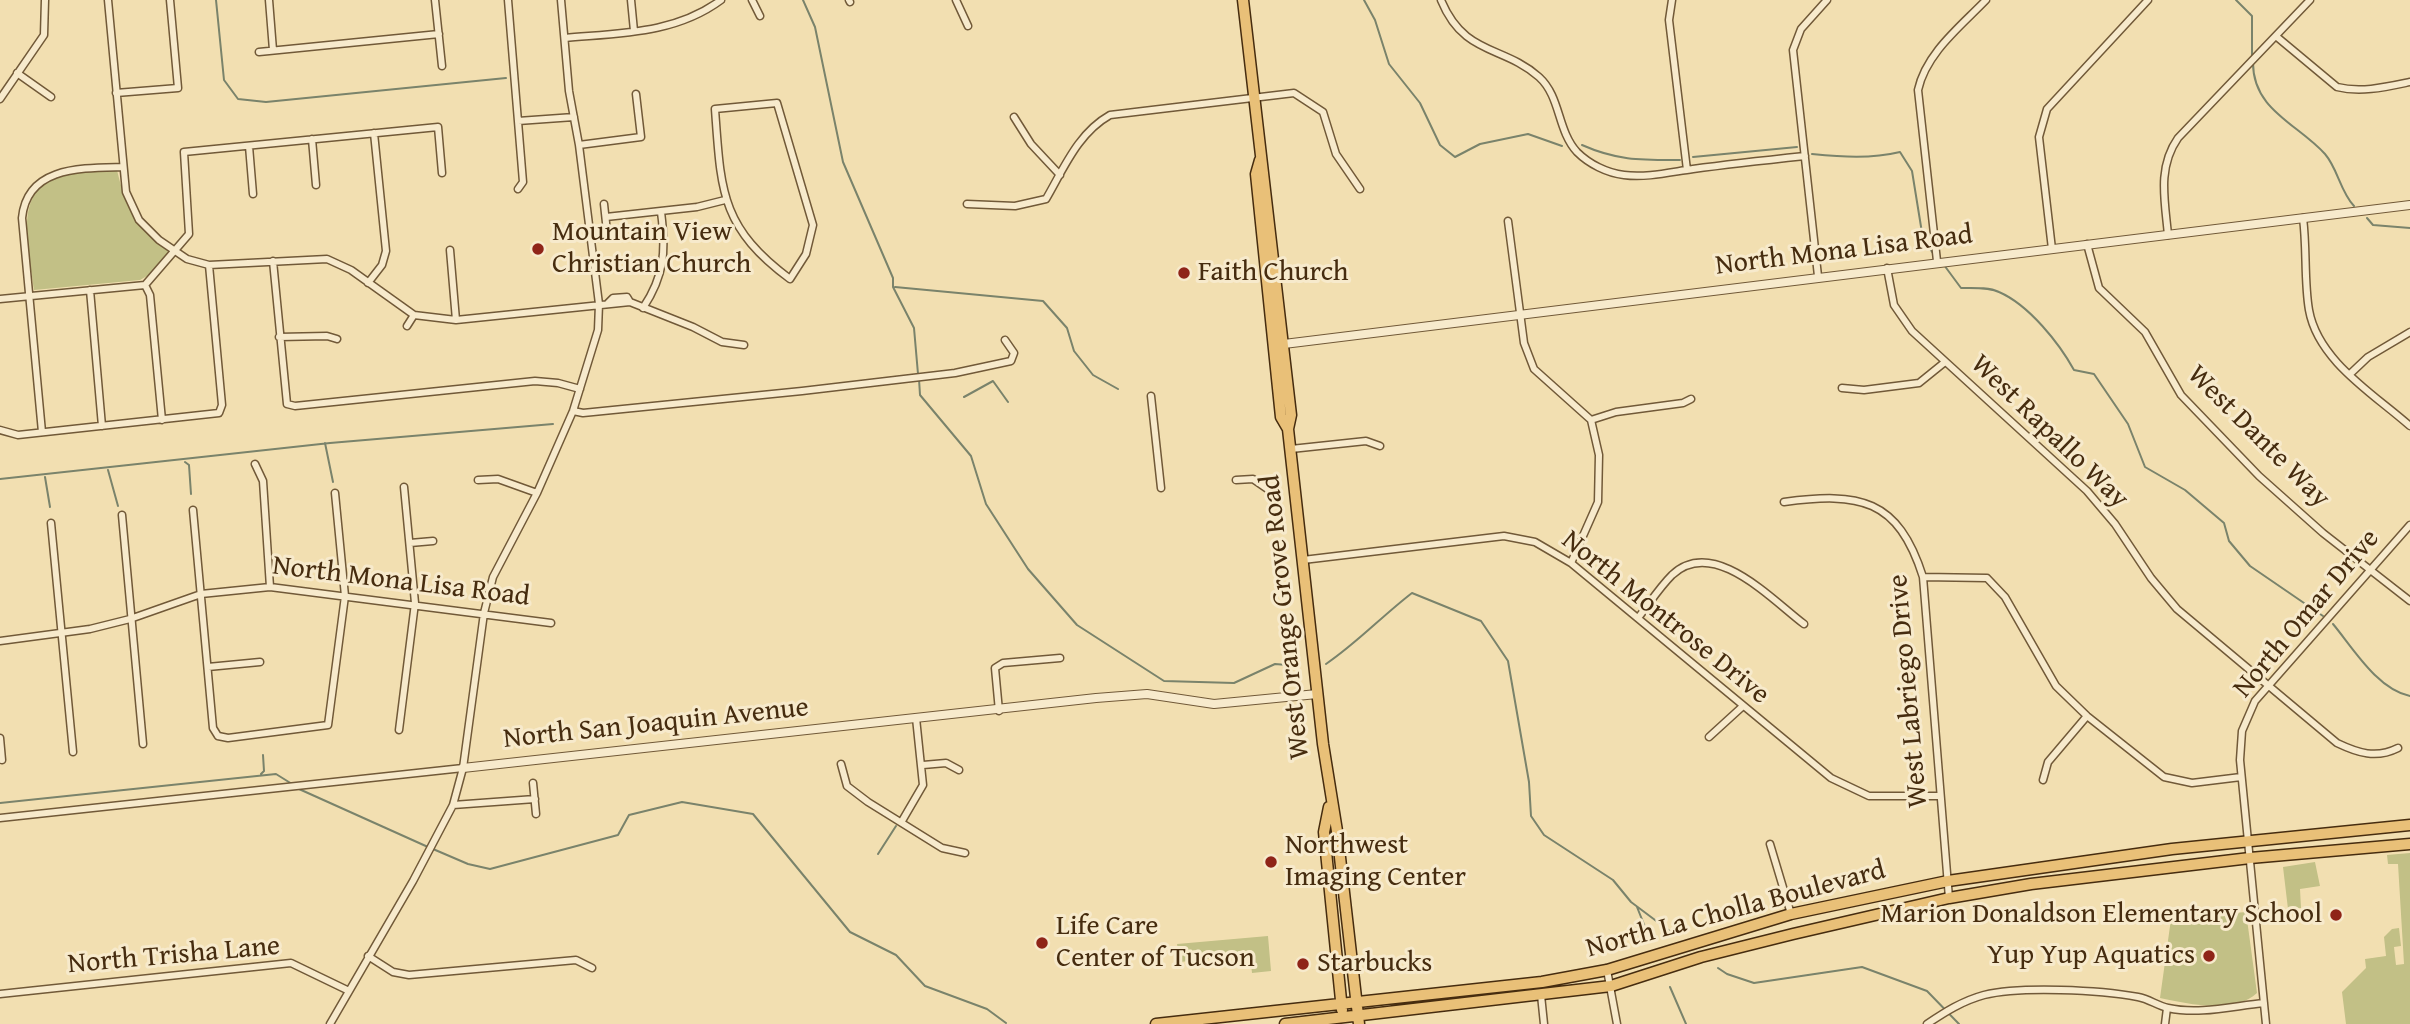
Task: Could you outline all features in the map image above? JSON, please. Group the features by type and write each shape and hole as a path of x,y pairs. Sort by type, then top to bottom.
{"main road":[{"name":"West Orange Grove Road","path":"1243,0 1284,344 1291,415 1288,429 1317,694 1330,800 1337,831 1358,1020"},
{"name":"West Orange Grove Road","path":"1260,158 1256,174 1268,293 1281,417 1288,429"},
{"name":"West Orange Grove Road","path":"1330,800 1324,832 1344,1021"},
{"name":"North La Cholla Boulevard","path":"1156,1024 1542,982 1607,970 1791,914 1948,881 2248,842 2410,825"},
{"name":"North La Cholla Boulevard","path":"1285,1024 1358,1020 1611,986 1728,950 1949,898 2031,884 2250,858 2410,844"}],"street":[{"path":"0,99 44,35 47,22 45,0"},
{"path":"108,0 126,192 135,213 152,234 176,253 209,265 327,259 345,266 414,315 456,320 608,303 613,298 627,298 630,302 693,327 722,342 744,345"},
{"path":"116,93 177,88 170,0"},
{"path":"269,0 273,50"},
{"path":"435,0 442,66"},
{"path":"508,0 523,182 518,189"},
{"path":"330,1024 347,990 413,881 453,805 463,768 484,613 493,577 537,493 573,411 598,330 599,304 561,0"},
{"path":"631,0 634,31"},
{"path":"565,38 634,31 684,22 721,0"},
{"path":"752,0 760,16"},
{"path":"1441,0 1453,21 1469,39 1530,71 1546,85 1556,103 1564,132 1583,158 1603,169 1623,175 1805,156"},
{"path":"1672,0 1669,20 1687,170"},
{"path":"1818,276 1793,50 1801,29 1827,0"},
{"path":"1937,261 1917,90 1923,72 1934,54 1986,0"},
{"path":"2052,249 2039,137 2041,122 2059,94 2148,0"},
{"path":"2168,235 2163,189 2166,154 2178,138 2310,0"},
{"path":"959,1 968,26"},
{"path":"259,52 439,34"},
{"path":"2277,37 2337,87 2349,90 2410,82"},
{"path":"17,73 51,97"},
{"path":"967,204 993,208 1031,204 1046,199 1080,141 1094,124 1110,115 1294,93 1323,112 1336,154 1360,189"},
{"path":"579,145 641,137 636,94"},
{"path":"777,103 813,225 806,254 790,279 755,250 738,229 724,200 715,109 777,103"},
{"path":"518,121 574,117"},
{"path":"1014,117 1031,145 1060,174"},
{"path":"0,299 145,285 176,253 189,234 184,152 438,127 442,173"},
{"path":"368,283 382,265 386,251 374,134"},
{"path":"312,139 316,185"},
{"path":"249,145 253,194"},
{"path":"42,432 22,218 27,194 51,174 123,167"},
{"path":"606,217 661,212 724,200"},
{"path":"604,204 607,232"},
{"name":"North Mona Lisa Road","path":"1284,344 1937,261 2410,205"},
{"path":"643,308 663,268 665,248 661,212"},
{"path":"2303,218 2310,315 2322,345 2350,374 2410,426"},
{"path":"1508,221 1524,343 1534,369 1591,420 1599,455 1598,502 1571,563"},
{"name":"West Dante Way","path":"2087,244 2099,288 2145,332 2181,394 2259,476 2369,571 2410,601"},
{"path":"450,250 456,320"},
{"path":"273,261 286,406 535,381 580,389"},
{"path":"0,430 18,435 223,412 209,265"},
{"name":"West Rapallo Way","path":"1887,268 1891,295 1902,320 2087,491 2115,524 2151,578 2177,609 2337,743 2361,754 2385,754 2398,748"},
{"path":"145,285 150,295 162,420"},
{"path":"90,290 102,426"},
{"path":"408,326 414,315"},
{"path":"2350,374 2368,357 2410,332"},
{"path":"279,337 327,336 337,339"},
{"path":"573,411 583,413 701,402 955,373 1011,361 1014,352 1004,340"},
{"path":"1842,388 1864,390 1919,383 1945,362"},
{"path":"1151,396 1161,488"},
{"path":"1591,420 1616,412 1691,399"},
{"path":"1290,449 1366,441 1380,446"},
{"path":"255,464 263,481 270,587"},
{"path":"478,480 498,479 537,493"},
{"path":"1236,480 1253,479 1269,491"},
{"path":"399,730 415,604 404,487"},
{"path":"193,510 213,728 217,739 329,726 345,596 335,493"},
{"name":"West Labriego Drive","path":"1784,502 1844,497 1873,506 1898,525 1914,547 1923,577 1949,898"},
{"path":"122,515 143,744"},
{"path":"51,523 73,752"},
{"name":"North Omar Drive","path":"2266,1024 2241,777 2242,731 2255,701 2410,525"},
{"name":"North Montrose Drive","path":"1303,560 1504,536 1535,542 1571,563 1831,778 1869,796 1940,796"},
{"path":"410,543 433,541"},
{"path":"1638,618 1673,573 1705,561 1721,564 1734,571 1804,624"},
{"path":"1923,577 1987,578 2006,597 2056,686 2087,716 2164,777 2192,783 2241,777"},
{"name":"North Mona Lisa Road","path":"0,641 61,634 131,619 201,594 270,587 551,623"},
{"path":"999,711 995,668 1003,663 1060,658"},
{"path":"208,667 260,662"},
{"name":"North San Joaquin Avenue","path":"0,818 1147,694 1214,704 1317,694"},
{"path":"1709,737 1742,706"},
{"path":"2043,780 2048,762 2087,716"},
{"path":"902,821 919,795 923,765 916,718"},
{"path":"0,738 2,760"},
{"path":"841,764 847,786 942,848 965,853"},
{"path":"923,765 946,764 959,770"},
{"path":"533,783 536,814"},
{"path":"453,805 535,799"},
{"path":"1770,844 1791,914"},
{"path":"368,956 393,972 409,975 576,960 592,968"},
{"name":"North Trisha Lane","path":"0,994 291,963 347,990"},
{"path":"1607,970 1617,1024"},
{"path":"1927,1024 1951,1007 1985,995 2024,991 2128,996 2167,1008 2197,1010 2264,1003"},
{"path":"1541,995 1544,1024"},
{"path":"2165,1024 2167,1008"}],"shaded area":[{"path":"117,170 124,195 134,216 148,234 168,251 167,258 154,272 140,280 34,290 27,224 29,208 35,194 46,182 62,175"},
{"path":"2410,853 2410,1024 2346,1024 2342,992 2366,968 2365,959 2386,956 2384,937 2392,929 2399,928 2401,946 2394,947 2396,965 2404,964 2398,864 2388,864 2387,855"},
{"path":"2315,862 2320,886 2300,889 2301,908 2288,909 2283,867"},
{"name":"Yup Yup Aquatics","path":"2246,912 2257,993 2236,1003 2210,1006 2160,998 2171,919"},
{"path":"1268,936 1271,971 1252,973 1250,954 1180,962 1177,944"}],"waterway":[{"path":"216,0 224,80 238,99 266,102 506,78"},
{"path":"803,0 815,27 843,162 893,278 893,287 914,328 918,374"},
{"path":"1364,0 1375,20 1389,64 1420,103 1440,145 1455,157 1480,144 1528,134 1562,146"},
{"path":"2236,0 2252,16 2252,57"},
{"path":"2253,63 2260,93 2279,115 2325,154 2354,206"},
{"path":"1582,145 1619,157 1680,160"},
{"path":"1693,157 1797,147"},
{"path":"1812,154 1856,157 1900,152 1912,171 1923,239 1935,256"},
{"path":"2367,218 2373,225 2410,228"},
{"path":"1944,265 1961,288 1995,290 2032,315 2052,337 2074,370 2094,374 2128,424 2145,467 2185,490 2224,523 2229,541 2250,566 2323,616"},
{"path":"895,287 1043,301 1067,328 1074,351 1093,375 1118,389"},
{"path":"919,379 920,395 971,456 986,504 1028,569 1077,625 1164,681 1234,683 1275,664 1299,666"},
{"path":"964,397 993,381 1008,402"},
{"path":"0,479 330,443 553,424"},
{"path":"325,443 333,482"},
{"path":"185,462 189,465 191,494"},
{"path":"108,470 118,506"},
{"path":"45,477 50,507"},
{"path":"1326,664 1412,593 1481,621 1508,661 1529,782 1531,816 1544,835 1613,880 1631,902 1671,932"},
{"path":"2333,624 2376,676 2398,692 2410,696"},
{"path":"261,774 264,771 263,755"},
{"path":"0,803 276,774 292,784"},
{"path":"299,789 428,847"},
{"path":"433,849 468,864 490,869 618,835 629,815 682,802 753,814 850,932 896,955 925,986 987,1009 1006,1023"},
{"path":"878,854 896,826"},
{"path":"1637,907 1647,932"},
{"path":"1718,968 1754,983 1862,967 1927,991 1959,1024"},
{"path":"1670,987 1686,1024"}],"place":[{"name":"Mountain View Christian Church","path":"538,249"},
{"name":"Faith Church","path":"1184,273"},
{"name":"Northwest Imaging Center","path":"1271,862"},
{"name":"Marion Donaldson Elementary School","path":"2336,915"},
{"name":"Life Care Center of Tucson","path":"1042,943"},
{"name":"Yup Yup Aquatics","path":"2209,956"},
{"name":"Starbucks","path":"1303,964"}]}
